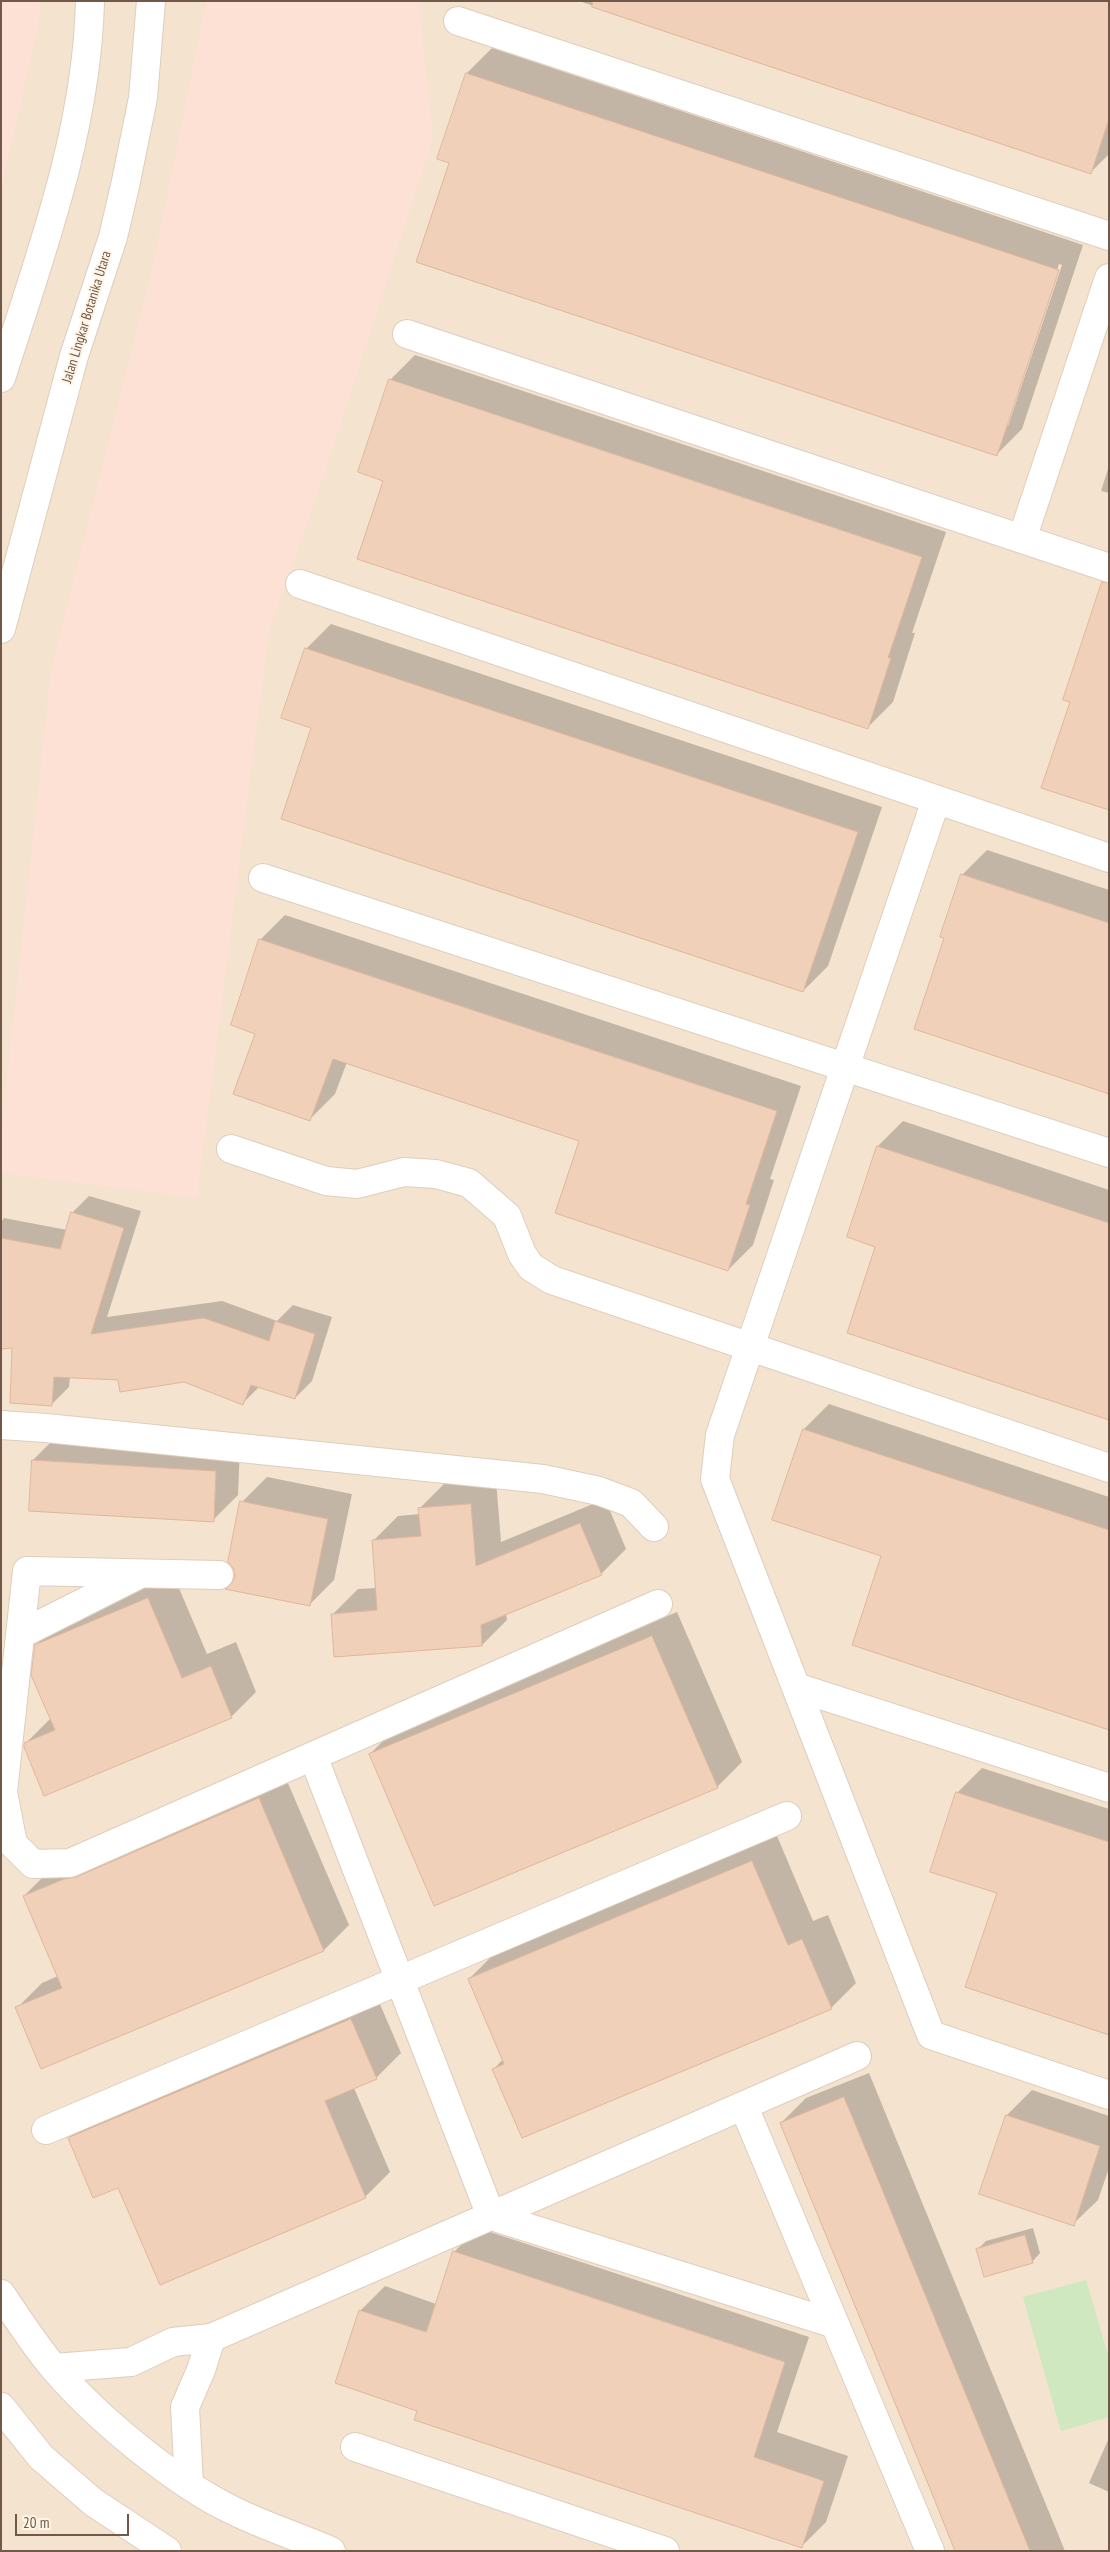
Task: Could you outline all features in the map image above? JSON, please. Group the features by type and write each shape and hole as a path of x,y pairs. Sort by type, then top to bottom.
{"street":[{"path":"1,378 50,226 66,163 83,85 90,1"},
{"name":"Jalan Lingkar Botanika Utara","path":"1,629 12,540 113,236 143,98 152,1"},
{"path":"458,21 1109,236"},
{"path":"1022,540 1109,278"},
{"path":"407,334 1109,568"},
{"path":"300,584 1109,858"},
{"path":"936,800 720,1435 715,1479 930,2035 1109,2095"},
{"path":"263,878 1109,1153"},
{"path":"231,1149 326,1181 357,1184 404,1172 436,1174 468,1183 507,1216 522,1254 531,1267 552,1280 1109,1468"},
{"path":"1,1425 543,1479 599,1491 631,1503 654,1527"},
{"path":"219,1575 27,1571 3,1792 13,1844 33,1864 70,1863 658,1604"},
{"path":"21,1634 142,1573"},
{"path":"796,1687 1109,1788"},
{"path":"313,1756 491,2216"},
{"path":"46,2130 787,1816"},
{"path":"54,2368 131,2362 173,2342 211,2338 744,2107 857,2056"},
{"path":"744,2107 930,2551"},
{"path":"491,2216 835,2324"},
{"path":"1,2294 54,2368 101,2416 189,2485 232,2510 331,2551"},
{"path":"189,2485 185,2407 202,2370 211,2338"},
{"path":"1,2407 41,2457 93,2502 167,2551"},
{"path":"355,2447 664,2551"}],"shaded area":[{"path":"1,1 1109,1 1109,2551 1,2551"},
{"path":"1,1 41,1 39,22 1,192"},
{"path":"206,1 419,1 433,139 327,467 269,632 197,1198 1,1173 1,1131 51,669 153,265"}],"green space":[{"path":"1086,2280 1109,2359 1109,2417 1061,2431 1023,2297"}],"building":[{"path":"593,1 1109,1 1109,119 1091,174 592,7"},
{"path":"466,73 1059,270 997,456 416,262 449,163 437,159"},
{"path":"389,379 922,557 888,658 891,658 868,729 357,559 383,481 358,472"},
{"path":"1102,582 1109,583 1109,810 1041,788 1070,702 1063,700"},
{"path":"305,648 858,832 803,992 281,819 311,728 281,718"},
{"path":"961,874 1109,923 1109,1094 914,1029 944,938 940,937"},
{"path":"259,939 777,1111 746,1204 750,1205 728,1271 555,1213 579,1141 333,1059 310,1121 233,1094 255,1034 231,1025"},
{"path":"877,1146 1109,1223 1109,1420 847,1333 875,1247 847,1237"},
{"path":"71,1212 124,1228 91,1334 204,1318 269,1341 275,1321 315,1334 295,1399 251,1385 243,1405 184,1382 120,1392 118,1380 54,1377 52,1406 10,1403 12,1348 1,1349 1,1238 60,1249"},
{"path":"803,1429 1109,1530 1109,1730 852,1645 881,1556 772,1520"},
{"path":"32,1460 216,1471 214,1522 29,1511"},
{"path":"240,1501 328,1519 310,1606 225,1589 232,1583 235,1576 233,1568 228,1562"},
{"path":"471,1504 476,1566 580,1523 602,1575 481,1625 482,1646 334,1657 331,1614 377,1610 372,1540 421,1536 418,1508"},
{"path":"148,1598 182,1678 211,1666 232,1718 44,1796 24,1747 24,1743 55,1730 31,1675 35,1645"},
{"path":"652,1636 718,1788 434,1906 369,1754"},
{"path":"956,1792 1109,1842 1109,2035 965,1987 997,1893 930,1872"},
{"path":"259,1798 324,1951 41,2069 15,2007 62,1988 23,1896 64,1879 76,1877"},
{"path":"752,1861 788,1945 802,1939 832,2009 522,2138 492,2069 504,2064 468,1979"},
{"path":"351,2019 377,2079 325,2101 366,2198 160,2285 118,2188 93,2198 68,2138"},
{"path":"844,2097 1030,2551 955,2551 780,2123"},
{"path":"1006,2115 1100,2146 1074,2226 979,2194"},
{"path":"1025,2235 1033,2263 984,2277 976,2249"},
{"path":"453,2251 785,2362 754,2457 824,2481 802,2548 414,2420 417,2411 335,2383 359,2310 426,2332"}]}
